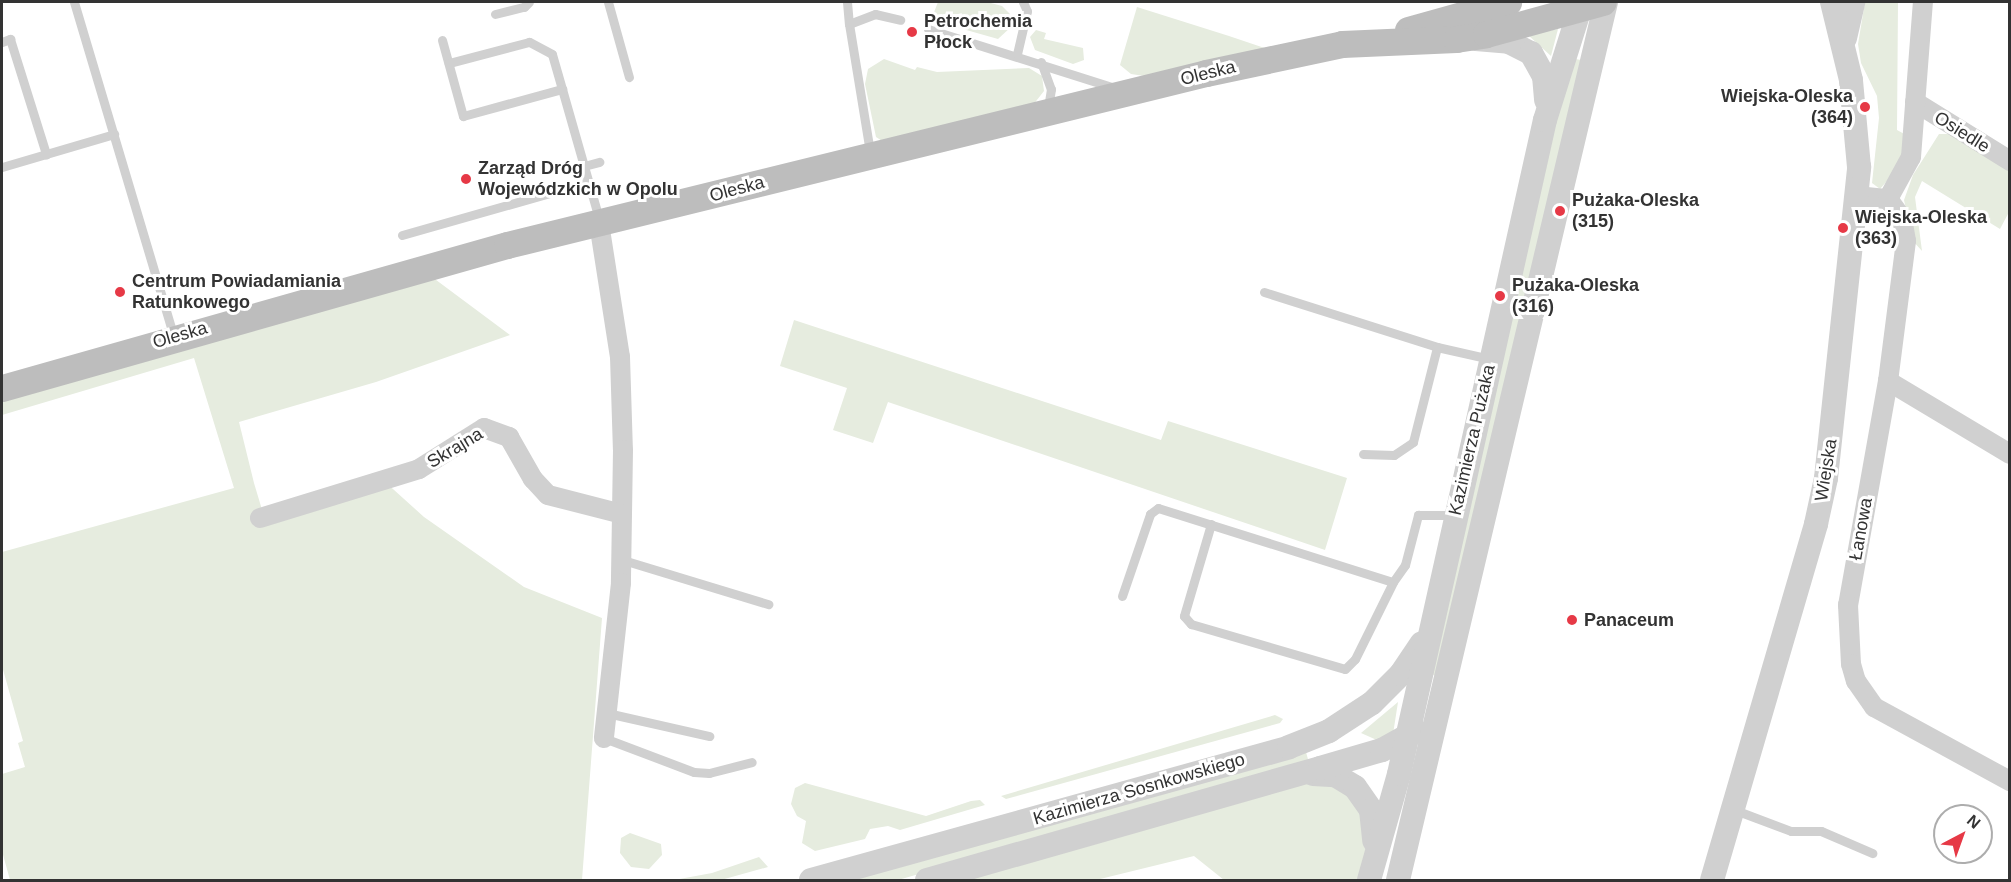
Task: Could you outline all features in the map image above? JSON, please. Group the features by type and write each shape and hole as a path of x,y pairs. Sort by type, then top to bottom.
{"main road":[{"name":"Oleska","path":"2,388 174,337 599,223 1280,56 1373,41 1508,2"},
{"name":"Oleska","path":"1373,41 1456,39 1592,4"}],"street":[{"name":"Wiejska","path":"1712,880 1735,810 1826,478 1857,196 1856,126 1844,46 1832,2"},
{"name":"Wiejska","path":"1844,46 1853,2"},
{"name":"Osiedle","path":"1888,199 1911,157 1923,2"},
{"name":"Kazimierza Pużaka","path":"1370,876 1401,767 1455,514 1545,120 1592,4"},
{"name":"Kazimierza Pużaka","path":"1398,880 1443,693 1592,4"},
{"path":"1456,39 1496,39 1531,53 1544,76 1545,120"},
{"name":"Osiedle","path":"1915,102 2010,161"},
{"path":"1857,196 1888,199"},
{"name":"Łanowa","path":"1888,199 1902,218 1906,241 1888,381 1848,605 1851,662 1856,681 1874,706 2010,781"},
{"path":"599,223 620,357 623,560 604,738"},
{"path":"1888,381 2010,454"},
{"name":"Skrajna","path":"260,518 419,470 484,428 509,437 533,479 548,495 622,514"},
{"name":"Kazimierza Sosnkowskiego","path":"811,880 1289,747 1338,726 1372,703 1401,674 1429,633"},
{"name":"Kazimierza Sosnkowskiego","path":"937,879 1382,750 1407,738 1426,721 1443,693"},
{"path":"1289,747 1348,741 1382,750 1401,767 1411,789 1411,823"},
{"path":"1293,776 1335,775 1364,797 1374,823 1370,876"}],"lane":[{"path":"74,2 174,337"},
{"path":"608,2 629,77"},
{"path":"847,2 870,156"},
{"path":"1017,54 1027,10 1023,2"},
{"path":"495,14 526,4"},
{"path":"849,24 875,14 900,20"},
{"path":"928,29 1017,54 1129,93"},
{"path":"2,42 10,39 46,154"},
{"path":"442,40 463,116 562,89"},
{"path":"449,63 529,42 552,54 599,223"},
{"path":"1041,62 1051,89 1046,114"},
{"path":"2,167 114,134"},
{"path":"584,166 599,162"},
{"path":"402,235 588,182"},
{"path":"1264,292 1437,347 1490,359"},
{"path":"1363,454 1394,455 1413,442 1437,347"},
{"path":"1122,596 1154,510 1162,508 1393,582"},
{"path":"1211,524 1184,616 1191,624 1346,669 1355,659 1393,582 1405,565 1418,515 1455,514"},
{"path":"623,560 768,604"},
{"path":"607,713 710,736"},
{"path":"604,738 694,772 709,773 752,762"},
{"path":"1735,810 1791,831 1821,831 1872,853"}],"shaded area":[{"path":"938,2 987,2 1002,6 1010,14 1011,27 998,39 931,20"},
{"path":"1865,2 1898,2 1897,130 1908,136 1900,166 1880,189 1872,183 1879,118 1877,96 1861,63 1858,44"},
{"path":"1137,7 1285,55 1178,81 1131,74 1120,65"},
{"path":"1558,29 1551,56 1528,35"},
{"path":"1036,30 1046,33 1044,39 1083,48 1084,60 1073,64 1035,50 1030,37"},
{"path":"1570,58 1581,60 1438,676 1426,673"},
{"path":"884,59 915,70 917,67 937,72 1029,68 1042,76 1044,91 1022,119 896,150 876,137 865,84 868,69"},
{"path":"1939,134 1952,134 2009,169 2009,212 2000,229 1922,181 1915,197 1922,251 1913,241 1904,200 1913,175"},
{"path":"420,268 510,335 376,382 239,422 254,483 263,513 383,480 424,517 524,587 602,618 582,880 10,880 2,851 2,774 25,767 18,743 23,741 2,666 2,552 234,488 194,358 2,415 2,388"},
{"path":"794,320 1161,440 1168,421 1347,478 1325,550 888,402 873,443 833,430 847,388 780,366"},
{"path":"1398,702 1393,734 1379,741 1361,733"},
{"path":"1275,715 1283,719 1280,723 1006,799 1001,796"},
{"path":"1306,752 1309,763 898,880 851,880"},
{"path":"1322,773 1364,797 1369,880 1224,880 1194,856 1096,880 927,880"},
{"path":"805,783 926,816 971,801 980,800 985,805 900,830 888,826 870,829 865,839 815,851 802,843 806,821 797,816 791,804 795,788"},
{"path":"630,833 661,844 662,855 649,869 631,867 620,853 621,838"},
{"path":"759,857 768,867 721,880 674,880 712,873"}],"place":[{"name":"Petrochemia Płock","path":"912,32"},
{"name":"Wiejska-Oleska (364)","path":"1865,107"},
{"name":"Zarząd Dróg Wojewódzkich w Opolu","path":"466,179"},
{"name":"Pużaka-Oleska (315)","path":"1560,211"},
{"name":"Wiejska-Oleska (363)","path":"1843,228"},
{"name":"Centrum Powiadamiania Ratunkowego","path":"120,292"},
{"name":"Pużaka-Oleska (316)","path":"1500,296"},
{"name":"Panaceum","path":"1572,620"}]}
